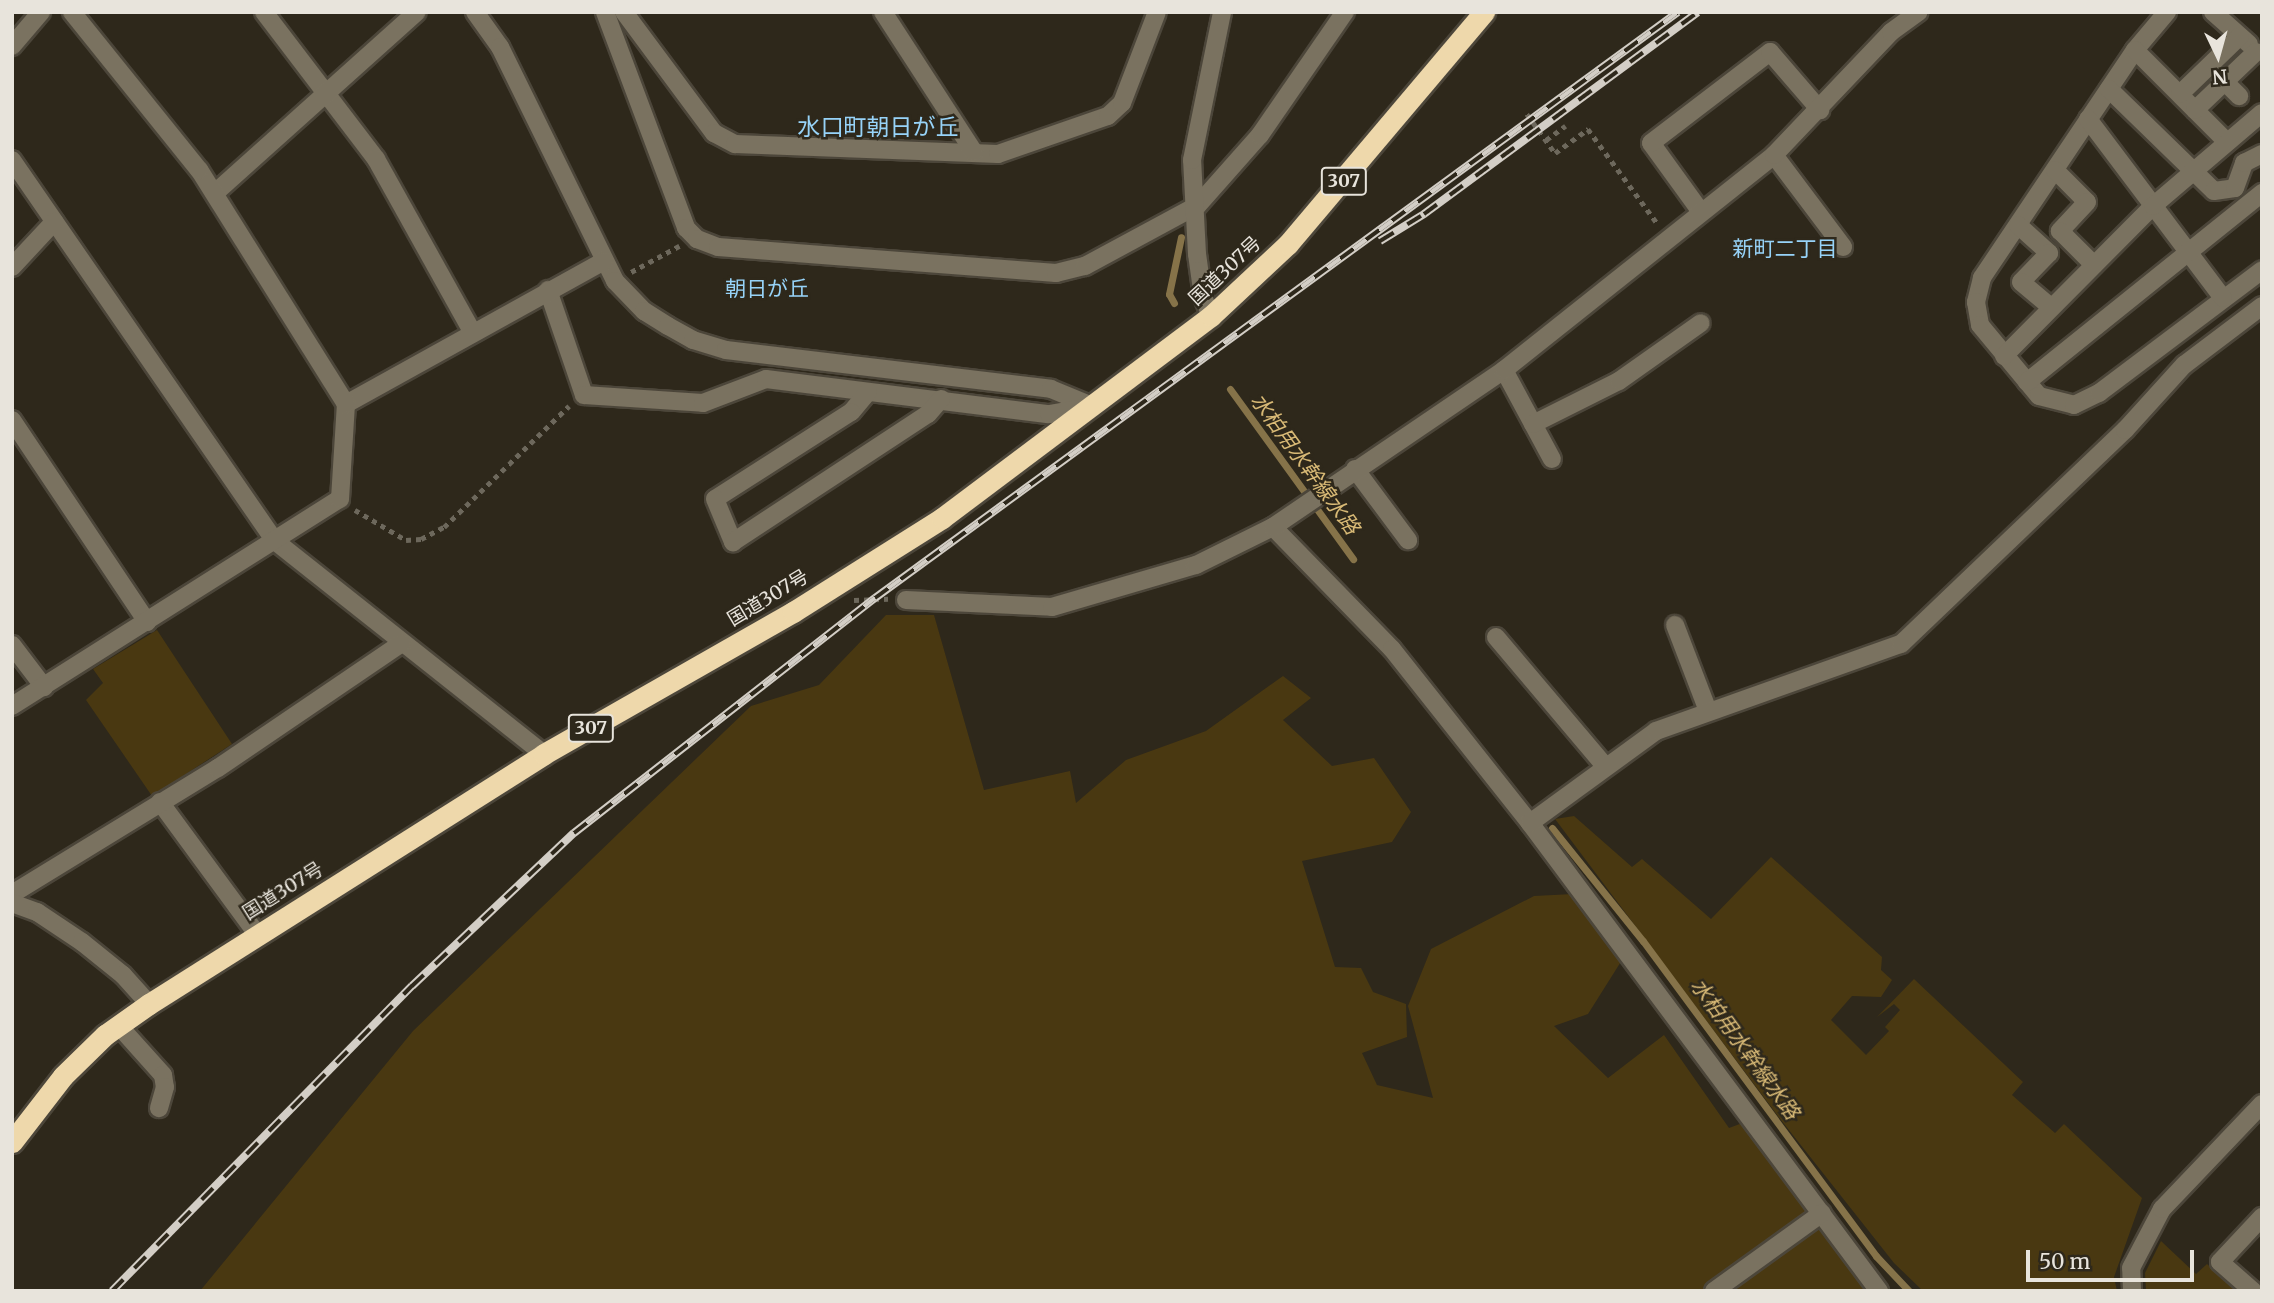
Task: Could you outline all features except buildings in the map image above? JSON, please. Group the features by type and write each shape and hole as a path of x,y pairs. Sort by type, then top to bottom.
{"highway":[{"name":"国道307号","path":"12,1142 63,1076 118,1026 149,1004 544,754 793,612 942,518 1211,316 1288,244 1484,12"}],"street":[{"path":"12,46 41,12"},
{"path":"12,706 340,499 346,404 215,194 72,12"},
{"path":"264,12 329,92 376,159 473,333"},
{"path":"215,194 417,12"},
{"path":"475,12 500,47 604,261 637,305 694,340 808,361 1051,389 1092,406"},
{"path":"606,12 686,228 697,239 718,247 1056,273 1085,266 1198,205 1260,135 1345,12"},
{"path":"624,12 714,133 735,144 974,152 1017,150 1108,116 1122,103 1157,12"},
{"path":"883,12 974,152"},
{"path":"1211,316 1203,297 1197,254 1198,205 1192,160 1222,12"},
{"path":"1891,32 1898,12"},
{"path":"906,600 1052,607 1196,565 1273,527 1504,370 1774,155 1820,110 1891,32 1919,12"},
{"path":"2167,12 2135,50 1982,278 1976,302 1980,324 2026,382 2050,402 2074,405 2086,401 2262,270"},
{"path":"2195,110 2259,55 2213,12"},
{"path":"2180,94 2241,36"},
{"path":"2135,50 2227,142"},
{"path":"1701,212 1651,144 1770,52 1820,110"},
{"path":"2225,82 2239,96"},
{"path":"2109,89 2214,191 2228,191 2239,183 2244,163 2262,154"},
{"path":"2004,356 2153,206 2262,113"},
{"path":"2088,119 2222,298"},
{"path":"1774,155 1843,247"},
{"path":"12,160 275,541 544,754"},
{"path":"2055,170 2087,202 2060,231 2094,265"},
{"path":"2026,382 2262,193"},
{"path":"12,267 54,222"},
{"path":"2018,225 2049,253 2021,282 2051,307"},
{"path":"346,404 604,261"},
{"path":"548,290 584,395 703,403 765,379 1049,414 1092,406"},
{"path":"1530,823 1656,731 1901,644 2126,430 2184,365 2262,306"},
{"path":"1533,424 1619,381 1701,323"},
{"path":"1504,370 1552,459"},
{"path":"868,392 851,412 715,499 733,542 928,414 941,399"},
{"path":"12,419 147,622"},
{"path":"1355,469 1408,540"},
{"path":"1273,527 1392,649 1530,823 1880,1291"},
{"path":"1675,625 1708,711"},
{"path":"1496,637 1606,767"},
{"path":"12,894 218,768 402,643"},
{"path":"12,645 44,687"},
{"path":"160,802 257,934"},
{"path":"12,903 37,912 82,942 123,975 149,1004"},
{"path":"118,1026 163,1075 165,1087 159,1108"},
{"path":"2132,1291 2131,1268 2162,1209 2262,1104"},
{"path":"1714,1291 1822,1213"},
{"path":"2253,1291 2220,1262 2262,1217"}],"path":[{"path":"1527,114 1555,153 1588,129 1668,238"},
{"path":"1546,140 1565,126"},
{"path":"642,267 678,247"},
{"path":"340,499 386,532 406,540 421,539 444,527 584,395"},
{"path":"843,602 906,600"}],"shaded area":[{"path":"886,615 934,615 984,790 1070,771 1076,803 1126,760 1206,731 1283,676 1311,698 1283,720 1332,766 1374,758 1411,812 1392,842 1302,861 1335,967 1361,968 1373,992 1406,1004 1407,1037 1362,1053 1377,1085 1433,1098 1408,1006 1431,949 1534,896 1573,894 1622,960 1588,1014 1554,1026 1608,1078 1664,1035 1729,1128 1745,1122 1813,1214 1710,1291 200,1291 413,1031 751,706 819,685"},
{"path":"157,630 232,744 152,796 86,700 103,683 93,669"},
{"path":"1574,816 1632,867 1642,859 1711,919 1771,857 1882,957 1881,970 1892,980 1881,997 1852,996 1831,1020 1866,1055 1889,1031 1885,1027 1900,1010 1894,1004 1877,1017 1914,979 2023,1082 2012,1095 2055,1133 2064,1124 2142,1198 2114,1277 2117,1291 1923,1291 1894,1263 1781,1120 1555,819"},
{"path":"1819,1220 1872,1291 1719,1291"},
{"path":"2161,1241 2196,1274 2207,1264 2236,1291 2146,1291 2145,1273"}],"waterway":[{"path":"1174,303 1169,294 1181,237"},
{"name":"水柏用水幹線水路","path":"1230,389 1353,559"},
{"name":"水柏用水幹線水路","path":"1552,828 1643,941 1876,1256 1909,1291"}],"railway":[{"path":"112,1291 412,986 574,833 875,598 1678,12"},
{"path":"1380,241 1424,214 1698,12"}],"district":[{"name":"水口町朝日が丘","path":"878,127"},
{"name":"新町二丁目","path":"1785,249"},
{"name":"朝日が丘","path":"767,289"}]}
